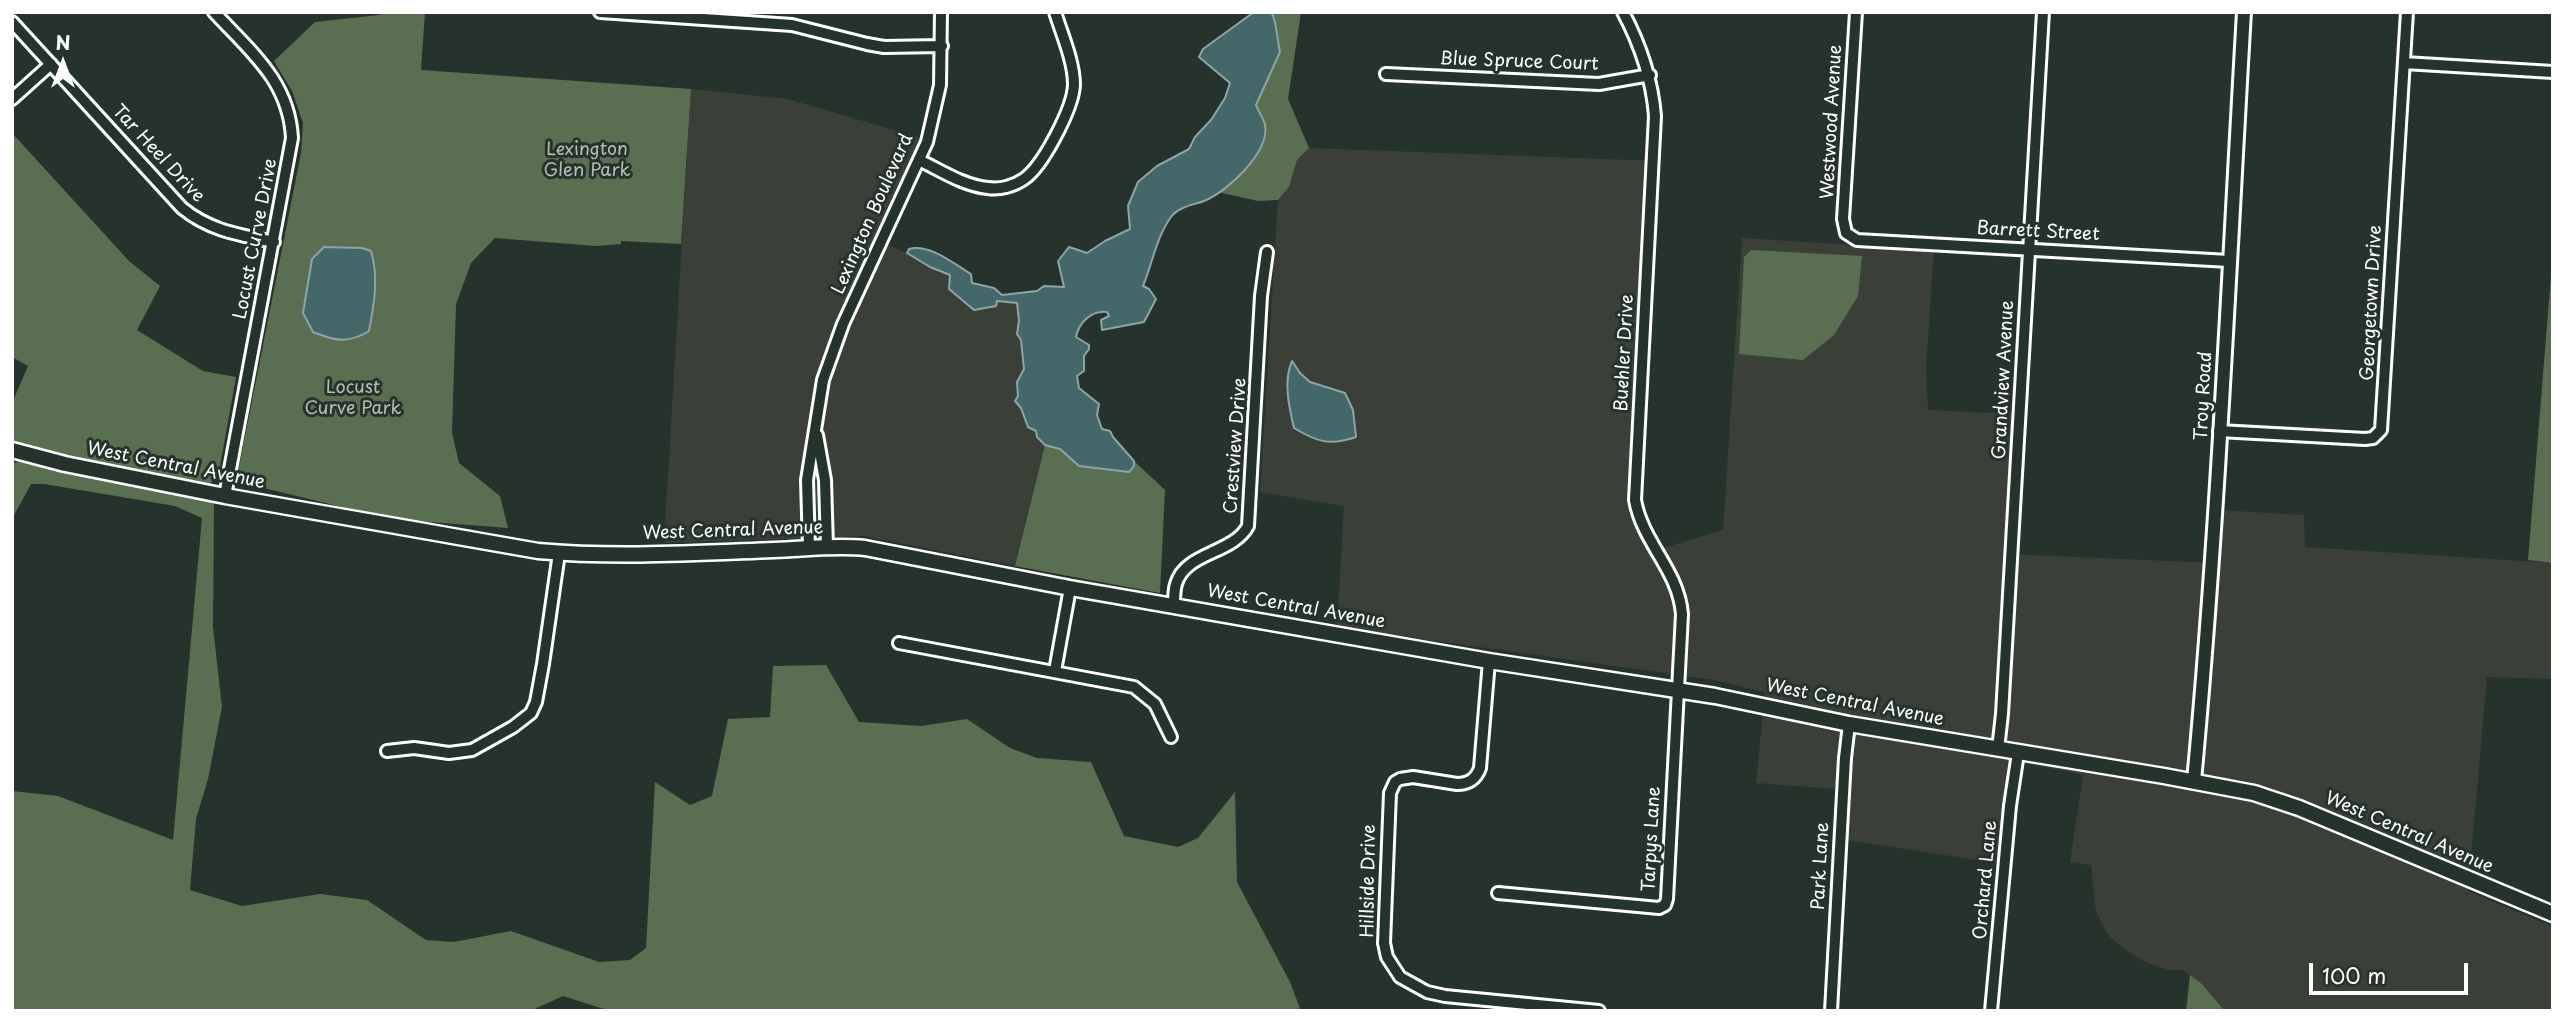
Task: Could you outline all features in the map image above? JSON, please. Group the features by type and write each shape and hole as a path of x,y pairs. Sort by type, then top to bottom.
{"main road":[{"name":"West Central Avenue","path":"12,450 65,464 225,496 494,545 559,553 845,546 865,548 1070,588 1678,691 1849,724 2194,781 2254,793 2300,808 2553,914"}],"street":[{"name":"Locust Curve Drive","path":"214,12 274,78 288,106 292,138 225,496"},
{"path":"600,12 810,28 875,46 942,46"},
{"path":"785,25 786,12"},
{"name":"Lexington Boulevard","path":"808,548 807,480 819,396 829,357 926,142 935,111 942,46 941,12"},
{"path":"919,160 965,182 989,188 1008,187 1023,181 1032,173 1052,142 1072,100 1074,89 1072,70 1055,12"},
{"name":"Buehler Drive","path":"1623,12 1650,75 1655,126 1634,490 1643,531 1671,574 1681,602 1678,691"},
{"name":"Westwood Avenue","path":"1846,233 1843,219 1856,12"},
{"name":"Grandview Avenue","path":"1998,749 2043,12"},
{"name":"Troy Road","path":"2194,781 2219,431 2244,12"},
{"name":"Georgetown Drive","path":"2219,431 2365,439 2373,438 2382,430 2407,12"},
{"name":"Tar Heel Drive","path":"12,22 182,208 194,218 228,233 274,242"},
{"path":"2404,63 2553,72"},
{"path":"12,99 51,64"},
{"name":"Blue Spruce Court","path":"1386,74 1599,84 1650,75"},
{"name":"Barrett Street","path":"1846,233 1857,240 2229,261"},
{"name":"Crestview Drive","path":"1174,606 1176,584 1185,569 1238,539 1248,526 1261,296 1266,252"},
{"name":"Lexington Boulevard","path":"816,426 825,480 827,547"},
{"path":"387,751 414,748 449,753 472,750 513,727 531,713 544,663 559,553"},
{"path":"1055,671 1070,588"},
{"path":"899,643 1123,683 1142,691 1155,704 1171,737"},
{"name":"Hillside Drive","path":"1489,661 1480,768 1474,779 1457,784 1408,777 1395,782 1390,793 1384,919 1387,957 1400,977 1427,992 1599,1011"},
{"name":"Tarpys Lane","path":"1498,892 1658,908 1665,905 1678,691"},
{"name":"Park Lane","path":"1831,1011 1844,767 1849,724"},
{"name":"Orchard Lane","path":"1992,1011 2010,808 2018,753"}],"shaded area":[{"path":"691,89 788,99 921,138 876,240 907,253 997,301 1017,303 1017,334 1021,340 1024,369 1017,382 1018,396 1028,427 1036,431 1037,437 1045,445 1015,566 865,536 664,543"},
{"path":"1309,148 1657,161 1638,490 1643,519 1660,549 1723,530 1742,238 1934,250 1926,368 1928,410 2014,414 2006,554 2215,563 2218,510 2304,515 2305,547 2553,563 2553,679 2487,677 2468,891 2553,927 2553,1011 2225,1011 2202,984 2190,975 2182,970 2169,970 2147,963 2110,937 2102,925 2095,906 2091,865 2070,862 2083,775 2021,762 2009,865 1847,840 1849,790 1756,783 1765,692 1714,680 1337,627 1344,506 1260,492 1278,200 1289,187 1297,160"}],"green space":[{"name":"Locust Curve Park","path":"386,12 425,12 421,70 691,89 681,244 621,241 621,244 596,246 495,238 471,263 456,304 452,433 459,463 500,496 508,528 392,519 243,483 237,477 301,153 303,123 292,91 274,61 315,22"},
{"path":"1271,12 1301,12 1288,99 1309,148 1297,160 1289,187 1278,200 1258,201 1218,192 1249,167 1265,125 1256,105 1280,52"},
{"path":"12,133 129,261 160,286 137,330 203,371 236,377 218,477 209,484 191,484 52,452 12,440 12,403 28,366 12,357"},
{"path":"1751,250 1862,256 1858,296 1834,335 1803,360 1739,354 1744,257"},
{"path":"2553,251 2553,563 2528,560"},
{"path":"1045,445 1060,449 1072,459 1134,466 1134,461 1165,490 1160,593 1015,566"},
{"path":"23,460 214,500 213,627 222,707 208,779 196,819 190,890 242,906 320,894 367,900 426,940 454,942 511,931 599,962 630,960 646,948 655,782 690,805 712,796 728,719 770,717 773,666 826,665 859,722 921,726 967,719 1010,748 1037,758 1091,762 1124,836 1178,847 1198,838 1235,792 1237,882 1290,982 1301,1011 610,1011 563,996 530,1011 12,1011 12,791 58,796 173,840 202,518 175,506 31,484 12,519 12,464"},
{"path":"2190,975 2202,984 2225,1011 2186,1011"}],"water":[{"path":"1254,12 1271,12 1280,52 1256,105 1265,125 1261,147 1245,170 1224,189 1171,217 1158,241 1143,286 1149,289 1156,299 1144,322 1102,330 1101,320 1109,316 1107,312 1101,312 1091,315 1080,326 1076,337 1089,345 1089,349 1084,356 1084,371 1077,376 1079,388 1099,404 1097,415 1102,429 1110,431 1134,461 1134,466 1129,472 1079,466 1060,449 1045,445 1037,437 1036,431 1028,427 1021,408 1015,401 1018,396 1017,382 1024,369 1021,340 1017,334 1017,303 997,301 996,306 974,310 949,289 950,275 907,253 909,249 917,248 933,252 971,274 972,283 994,288 1002,295 1037,291 1044,286 1064,287 1058,261 1069,247 1087,253 1130,229 1128,206 1138,182 1157,166 1189,149 1195,137 1211,120 1225,98 1230,83 1199,57 1203,49"},
{"path":"324,247 362,248 371,251 375,281 369,331 354,338 335,339 313,332 303,313 312,259"},
{"path":"1292,361 1310,382 1345,393 1353,410 1356,437 1324,441 1294,428 1287,385"}],"park label":[{"name":"Lexington Glen Park","path":"587,160"}]}
